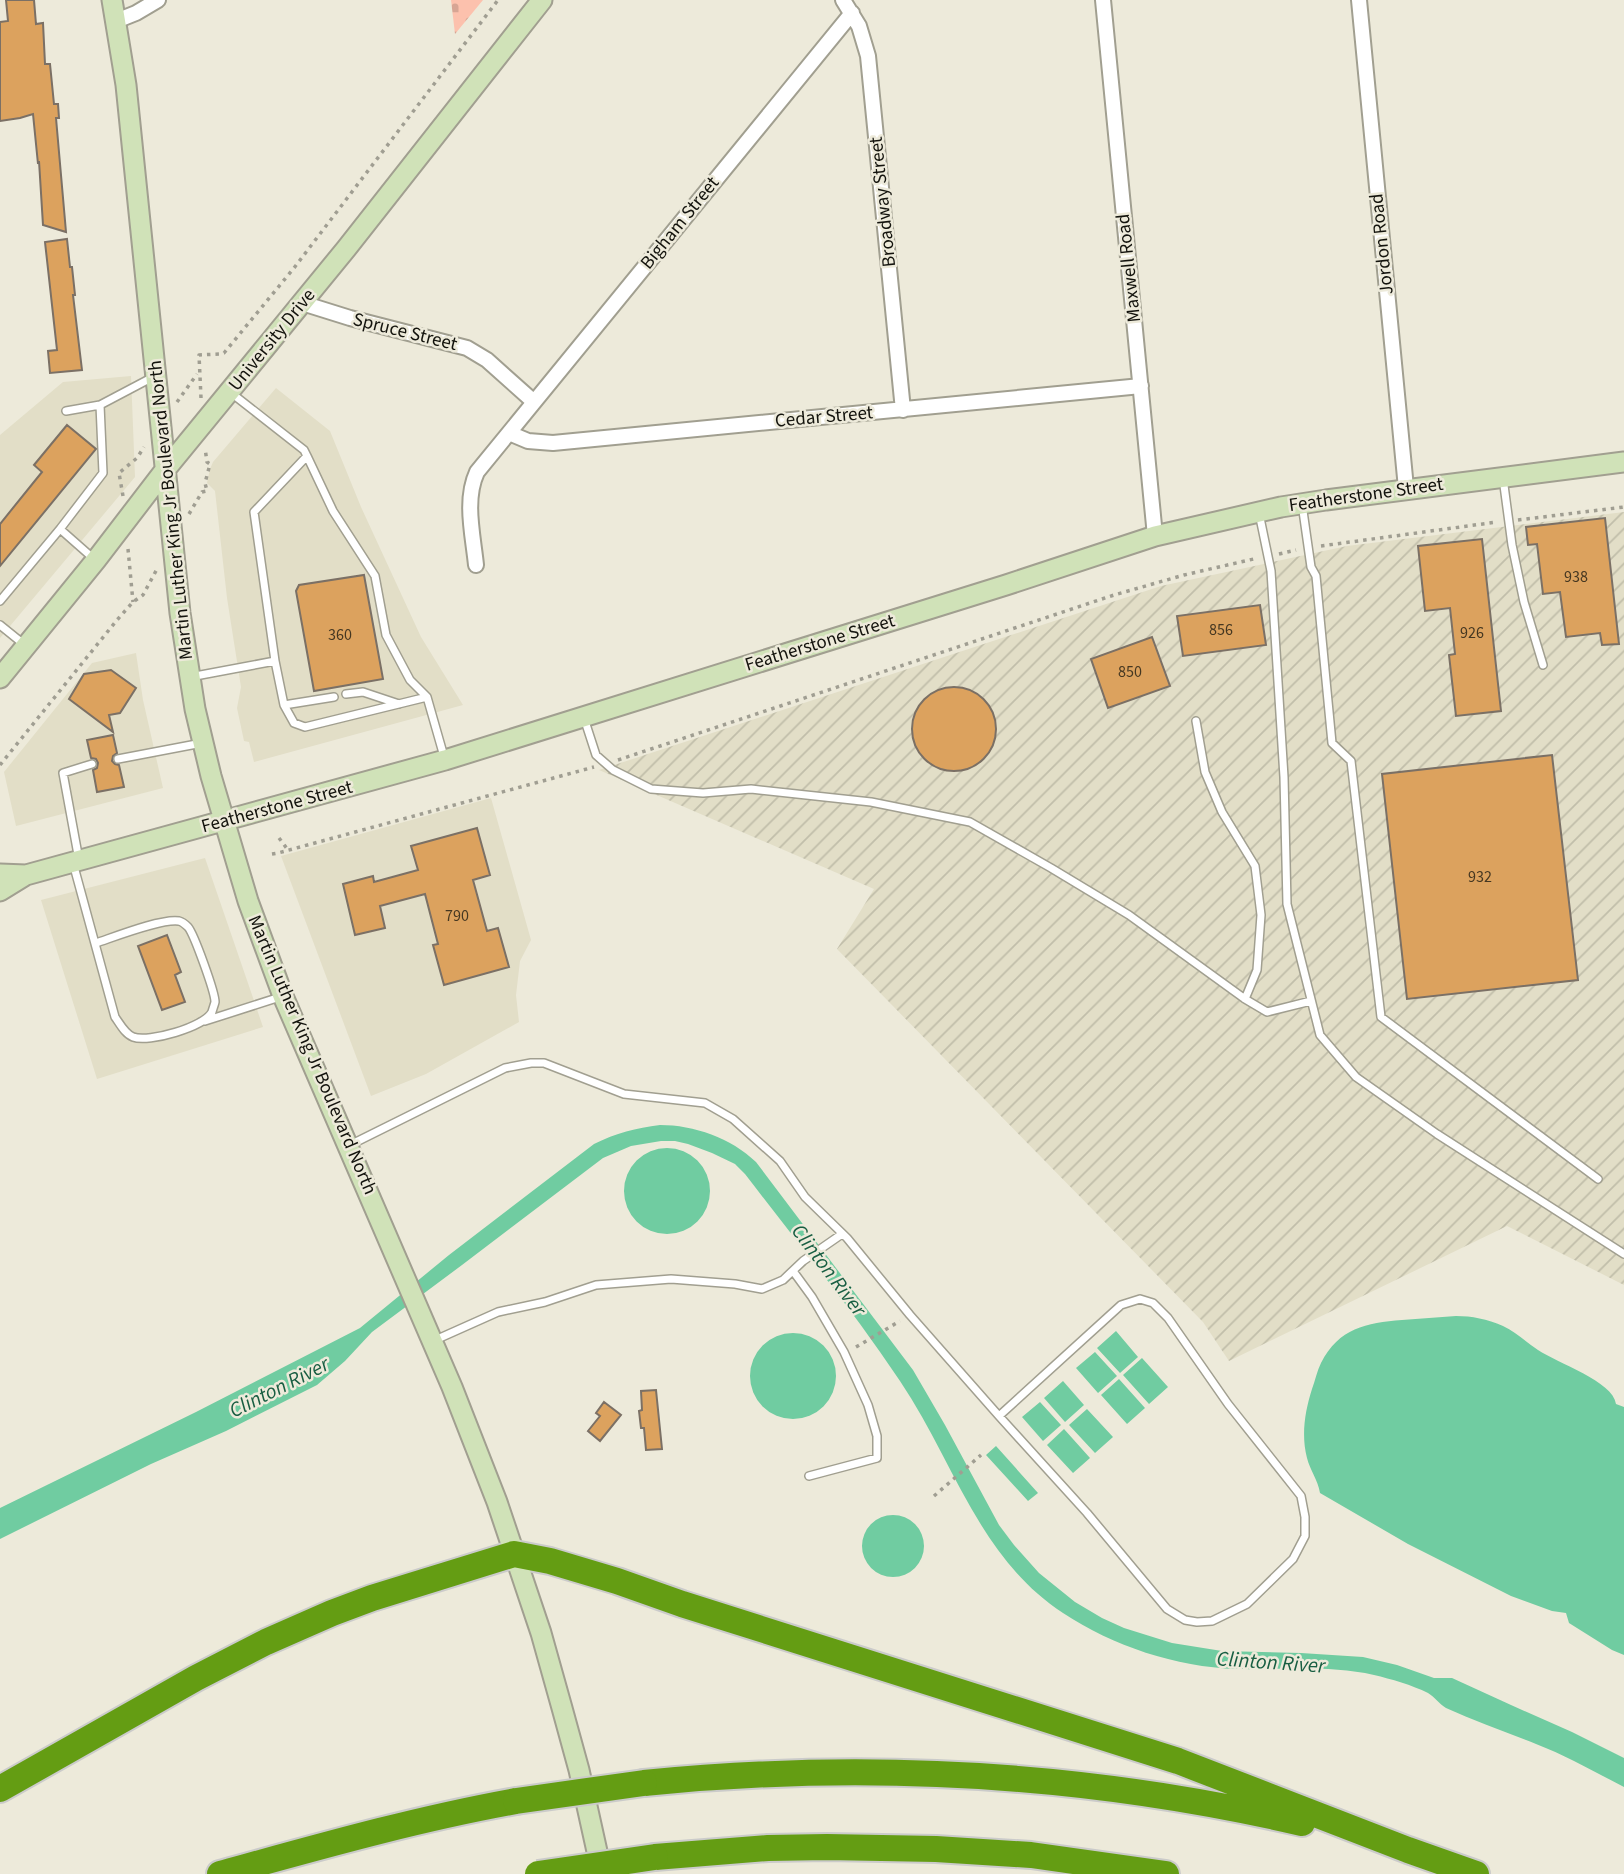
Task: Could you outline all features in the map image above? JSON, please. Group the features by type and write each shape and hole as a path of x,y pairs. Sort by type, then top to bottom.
{"highway":[{"path":"0,1789 196,1678 266,1642 372,1598 514,1554 533,1556 617,1581 1178,1762 1476,1874"},
{"path":"220,1874 418,1821 516,1801 702,1777 820,1772 936,1774 1088,1785 1216,1805 1408,1850"},
{"path":"537,1874 655,1857 768,1848 854,1847 948,1849 1031,1855 1166,1874"}],"main road":[{"name":"Martin Luther King Jr Boulevard North","path":"112,0 126,85 180,612 203,743 248,901 283,996 475,1444 514,1554 541,1633 562,1708 602,1874"},
{"name":"University Drive","path":"0,678 542,0"},
{"name":"Featherstone Street","path":"0,891 26,875 445,761 1155,536 1302,503 1624,463"},
{"name":"Featherstone Street","path":"0,874 26,875"}],"street":[{"path":"116,21 158,0"},
{"name":"Broadway Street","path":"843,0 852,13 868,57 904,410"},
{"name":"Maxwell Road","path":"1103,0 1155,536"},
{"name":"Jordon Road","path":"1359,0 1406,488"},
{"name":"Bigham Street","path":"476,565 470,503 472,483 481,467 852,13"},
{"name":"Spruce Street","path":"302,303 349,318 467,348 486,360 534,402"},
{"name":"Cedar Street","path":"509,433 528,441 553,443 1140,386"}],"lane":[{"path":"66,411 100,405 156,375"},
{"path":"230,391 304,450 333,511 374,576 386,635 410,680 427,697 445,761"},
{"path":"0,601 103,473 100,405"},
{"path":"307,456 254,512 275,661 284,705 294,723 305,727 427,697"},
{"path":"1503,477 1509,526 1524,602 1543,665"},
{"path":"1302,503 1311,567 1315,576 1332,743 1351,761 1381,1017 1598,1179"},
{"path":"1259,512 1271,571 1284,778 1287,904 1320,1035 1356,1077 1624,1254"},
{"path":"60,529 96,560"},
{"path":"0,625 26,646"},
{"path":"190,677 275,661"},
{"path":"346,694 363,692 400,704"},
{"path":"284,705 334,696"},
{"path":"584,717 596,755 613,770 652,789 703,793 764,790 871,802 970,822 1129,915 1267,1012 1311,1001"},
{"path":"1196,721 1205,772 1222,811 1255,866 1261,915 1257,971 1245,999"},
{"path":"118,759 203,743"},
{"path":"92,764 63,773 75,861 116,1017 124,1030 133,1037 147,1038 168,1034 283,996"},
{"path":"96,943 164,922 186,924 192,932 215,1001 212,1012 204,1021"},
{"path":"349,1146 505,1068 531,1063 544,1063 624,1094 705,1102 733,1119 780,1161 805,1197 842,1234 910,1315 999,1416 1087,1513 1167,1609 1185,1620 1197,1622 1212,1621 1247,1604 1293,1559 1305,1536 1301,1496 1228,1404 1168,1318 1153,1303 1140,1299 1121,1305 999,1416"},
{"path":"431,1338 498,1312 545,1302 596,1285 671,1279 762,1289 783,1280 803,1261 842,1234"},
{"path":"793,1271 812,1297 844,1353 868,1405 877,1436 877,1458 809,1476"}],"path":[{"path":"198,372 199,355 224,352 294,268 498,0"},
{"path":"122,486 119,473 137,458"},
{"path":"202,492 207,491 205,476 210,464 207,462"},
{"path":"1518,520 1624,508"},
{"path":"1318,546 1499,522"},
{"path":"1279,554 1298,550"},
{"path":"272,853 607,764 1114,595 1255,559"},
{"path":"132,589 133,603"},
{"path":"0,765 133,603 143,595"},
{"path":"279,838 288,850"},
{"path":"867,1342 901,1321"},
{"path":"934,1496 981,1455"}],"shaded area":[{"path":"131,376 135,477 0,638 0,435 63,382"},
{"path":"276,388 330,431 361,507 421,637 463,705 254,762 249,742 244,741 237,708 241,687 227,598 215,491 207,483 213,462"},
{"path":"1624,512 1624,1285 1507,1226 1229,1361 1203,1322 837,949 874,889 599,770 1161,586 1347,546"},
{"path":"136,653 143,700 163,788 16,826 4,772 92,663"},
{"path":"491,798 531,940 520,961 516,995 519,1022 426,1074 371,1096 281,856"},
{"path":"205,858 263,1027 97,1079 41,900"}],"green space":[{"path":"451,0 483,0 455,34"}],"water":[{"name":"Clinton River","path":"660,1125 686,1127 711,1134 735,1146 756,1162 913,1370 999,1525 1039,1573 1075,1602 1124,1628 1172,1643 1222,1651 1363,1657 1434,1678 1452,1678 1624,1758 1624,1787 1559,1754 1446,1708 1428,1693 1401,1682 1340,1670 1236,1669 1191,1664 1124,1645 1063,1613 1034,1590 1009,1564 988,1536 919,1412 882,1354 745,1174 735,1164 712,1153 675,1141 631,1146 603,1158 372,1332 345,1361 317,1385 0,1539 0,1508 360,1328 449,1255 594,1144 626,1132"},
{"path":"667,1148 684,1151 698,1160 707,1174 710,1191 707,1208 698,1222 684,1231 667,1234 650,1231 636,1222 627,1208 624,1191 627,1174 636,1160 650,1151"},
{"path":"1474,1317 1508,1328 1538,1350 1595,1380 1613,1396 1616,1404 1624,1407 1624,1655 1569,1623 1566,1613 1552,1611 1511,1596 1408,1544 1320,1493 1307,1458 1304,1432 1312,1389 1328,1351 1345,1335 1365,1326 1389,1321"},
{"path":"1116,1331 1138,1357 1120,1373 1097,1348"},
{"path":"793,1333 809,1337 823,1346 832,1360 836,1376 832,1392 823,1406 809,1415 793,1419 777,1415 763,1406 754,1392 750,1376 754,1360 763,1346 777,1337"},
{"path":"1095,1352 1117,1376 1098,1393 1076,1368"},
{"path":"1142,1358 1168,1387 1149,1404 1123,1375"},
{"path":"1119,1379 1145,1408 1127,1424 1101,1395"},
{"path":"1063,1381 1084,1405 1065,1422 1044,1398"},
{"path":"1040,1402 1061,1425 1043,1441 1022,1417"},
{"path":"1087,1409 1113,1437 1095,1453 1069,1425"},
{"path":"1064,1429 1090,1458 1073,1473 1047,1445"},
{"path":"996,1446 1038,1493 1028,1501 986,1455"},
{"path":"893,1515 905,1517 915,1524 922,1534 922,1558 915,1568 905,1575 893,1577 881,1575 871,1568 864,1558 862,1546 864,1534 871,1524 881,1517"}],"building":[{"path":"6,0 34,0 36,24 43,23 45,64 50,64 54,104 58,104 59,118 56,118 66,232 43,225 33,114 0,121 0,22 8,21"},
{"path":"67,239 82,370 50,373 48,351 57,350 45,242"},
{"path":"67,425 96,449 0,566 0,524 42,472 34,465"},
{"path":"1605,518 1619,644 1602,645 1600,633 1566,637 1560,592 1543,594 1537,544 1528,545 1526,527"},
{"path":"1482,539 1501,711 1456,716 1449,655 1455,654 1450,608 1425,611 1418,546"},
{"path":"364,575 383,679 314,691 296,591 299,585"},
{"path":"1260,605 1266,645 1183,656 1177,616"},
{"path":"1152,637 1170,686 1108,708 1091,659"},
{"path":"111,670 136,688 120,713 109,715 113,732 69,699 84,674"},
{"path":"954,687 970,690 984,699 993,713 996,729 993,745 984,759 970,768 954,771 938,768 924,759 915,745 912,729 915,713 924,699 938,690"},
{"path":"113,735 117,753 112,761 119,765 124,787 97,792 93,770 98,763 91,758 87,740"},
{"path":"1552,755 1578,980 1407,999 1382,774"},
{"path":"477,828 490,875 473,880 487,931 498,928 509,967 444,985 433,945 438,944 425,894 380,906 385,928 355,935 343,884 373,876 374,882 418,870 411,846"},
{"path":"167,935 181,972 175,975 185,1002 162,1010 138,946"},
{"path":"656,1390 662,1449 646,1450 639,1411 642,1410 641,1391"},
{"path":"604,1402 621,1415 600,1441 588,1431 600,1416 596,1413"}]}
